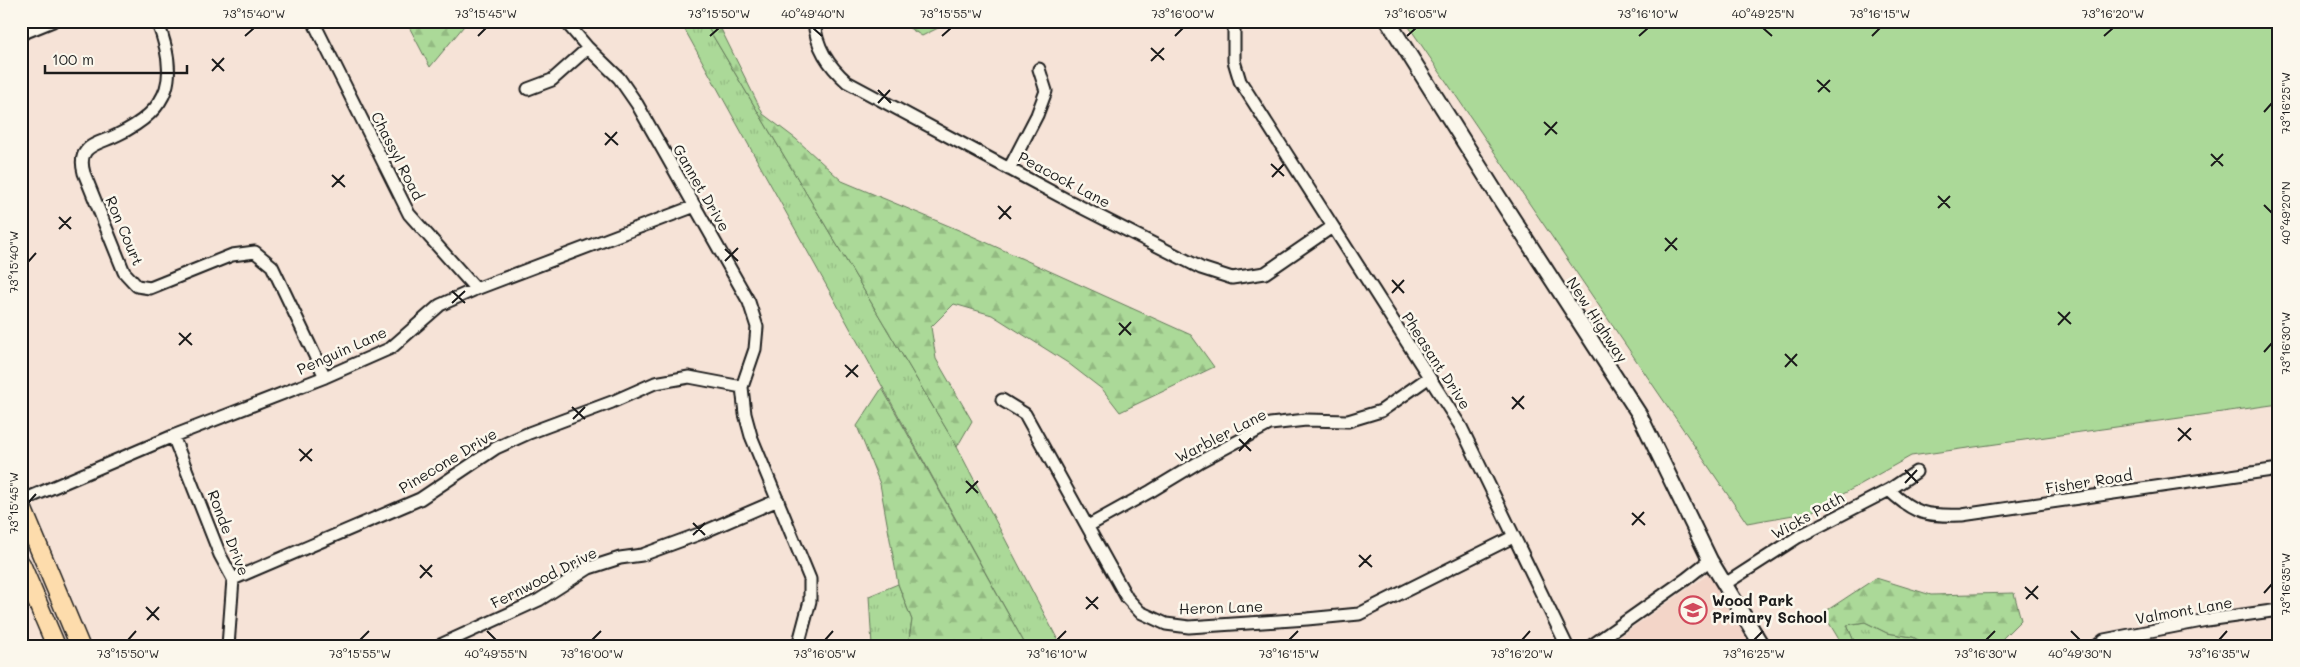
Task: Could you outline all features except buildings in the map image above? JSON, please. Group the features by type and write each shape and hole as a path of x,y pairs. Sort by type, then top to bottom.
{"main road":[{"path":"21,503 80,646"},
{"path":"21,564 56,646"}],"street":[{"path":"21,34 53,21"},
{"name":"Ron Court","path":"157,21 168,59 168,85 162,98 154,111 134,127 88,148 83,159 84,173 124,272 137,286 150,288 232,255 255,252 272,266 325,377"},
{"name":"Chassyl Road","path":"313,21 409,214 476,289"},
{"name":"Gannet Drive","path":"565,21 588,48 619,78 637,104 749,302 757,327 755,349 742,387 745,414 750,436 810,580 810,601 798,646"},
{"name":"Peacock Lane","path":"814,21 816,38 831,67 846,82 1201,268 1232,278 1265,273 1332,227"},
{"name":"Pheasant Drive","path":"1234,21 1234,61 1240,81 1461,428 1566,646"},
{"name":"New Highway","path":"1388,21 1639,414 1710,560 1762,646"},
{"path":"528,89 552,80 588,48"},
{"path":"1009,169 1037,115 1046,91 1039,69"},
{"name":"Penguin Lane","path":"21,503 173,436 325,377 391,348 440,305 476,289 695,206"},
{"name":"Pinecone Drive","path":"233,579 420,499 496,448 513,440 655,384 689,378 742,387"},
{"name":"Warbler Lane","path":"1088,526 1151,492 1199,462 1270,424 1306,420 1348,421 1381,411 1428,378"},
{"name":"Heron Lane","path":"1002,400 1025,414 1127,598 1140,612 1166,624 1189,627 1307,620 1360,614 1513,537"},
{"name":"Ronde Drive","path":"173,436 220,555 233,579 228,646"},
{"name":"Fisher Road","path":"1889,490 1905,505 1930,516 1962,515 2279,469"},
{"name":"Wicks Path","path":"1725,584 1798,537 1889,490 1916,472"},
{"name":"Fernwood Drive","path":"438,646 539,600 589,568 620,558 642,555 699,534 778,500"},
{"path":"1591,646 1710,560"},
{"name":"Valmont Lane","path":"2097,646 2104,640 2207,620 2279,610"}],"shaded area":[{"name":"Wood Park Primary School","path":"1709,574 1751,646 1606,646"}],"green space":[{"path":"406,21 468,21 430,67"},
{"path":"680,21 704,21 957,447 1061,646 1026,646"},
{"path":"704,21 717,21 763,114 796,139 842,181 961,231 1191,335 1214,367 1120,412 1103,390 1068,363 992,315 954,304 931,327 936,359 972,421 957,447"},
{"path":"898,21 952,21 922,36"},
{"path":"1405,21 2279,21 2279,404 1911,456 1811,512 1747,523"},
{"path":"882,388 1026,646 908,646 912,620 898,584 880,484 857,426"},
{"path":"1876,578 1931,595 2014,593 2021,620 1995,646 1929,646 1913,637 1887,633 1865,622 1847,625 1856,646 1843,646 1823,613"},
{"path":"898,584 912,620 908,646 872,646 869,596"},
{"path":"1865,622 1887,633 1913,637 1929,646 1856,646 1847,625"}],"place":[{"name":"Wood Park Primary School","path":"1693,610"}]}
